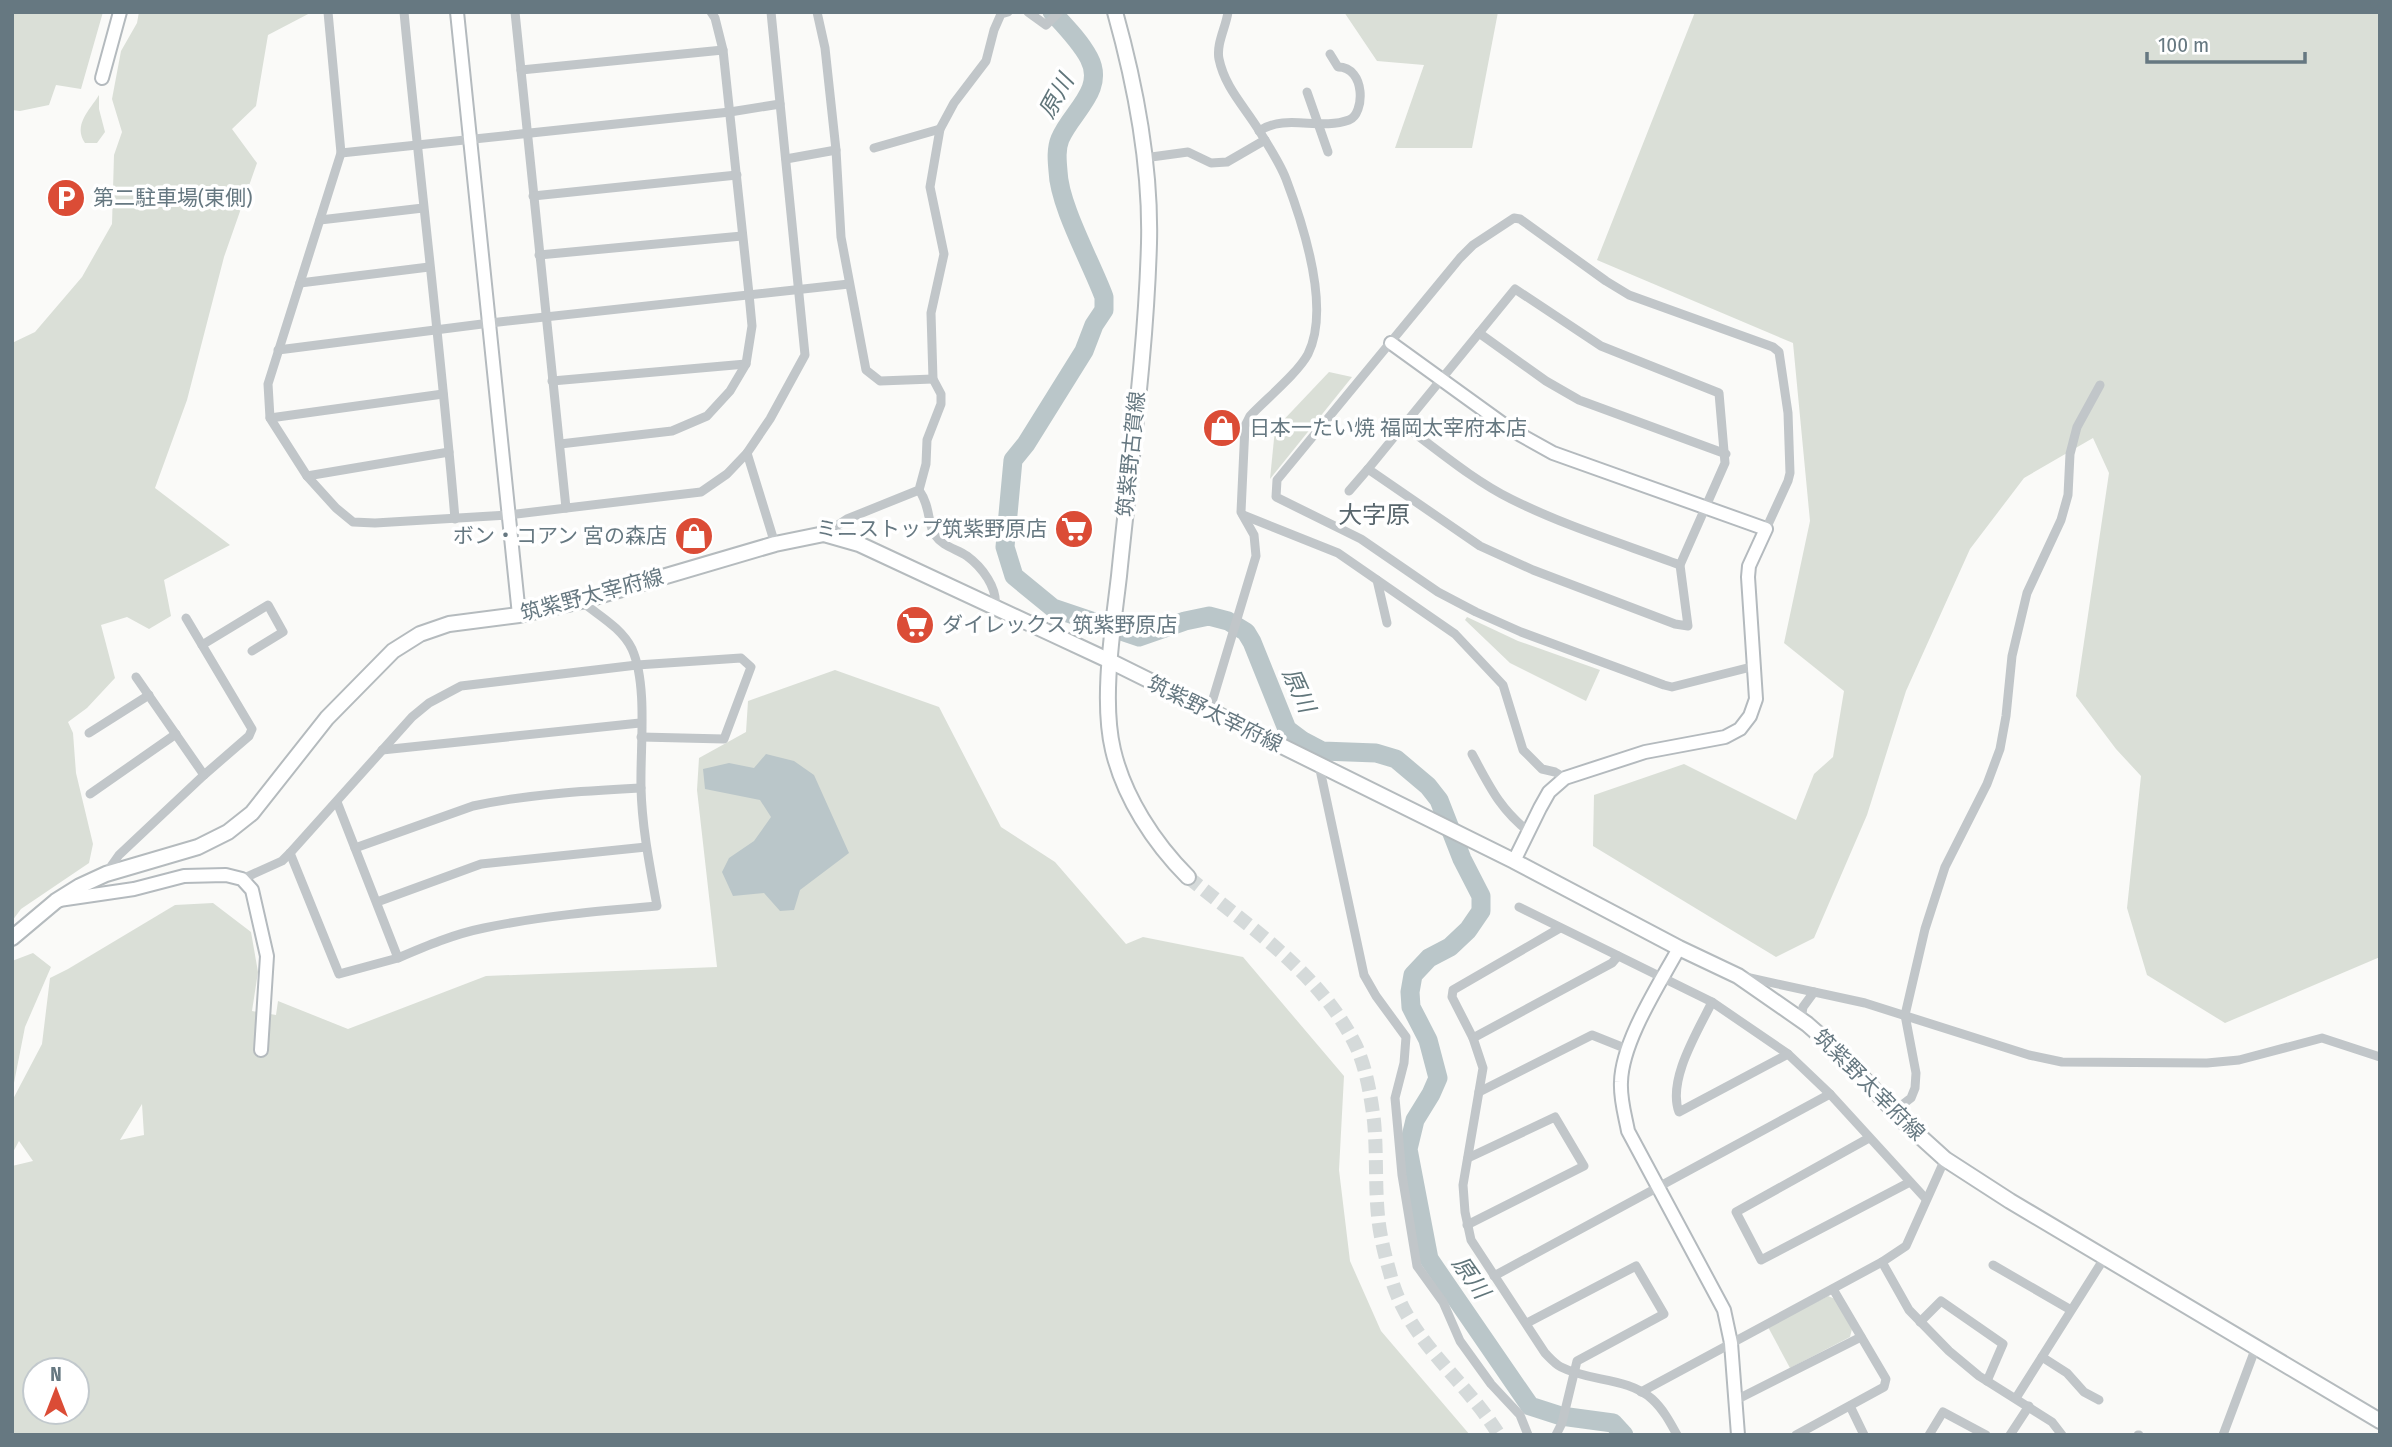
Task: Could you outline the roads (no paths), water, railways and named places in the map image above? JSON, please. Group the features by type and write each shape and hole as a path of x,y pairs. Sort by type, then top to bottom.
{"main road":[{"name":"筑紫野古賀線","path":"1115,12 1142,132 1149,240 1145,324 1110,662 1109,730 1121,778 1170,860 1188,877"},
{"name":"筑紫野太宰府線","path":"12,937 56,901 106,874 198,848 228,832 252,813 327,718 393,651 420,634 449,624 519,615 581,601 775,544 824,534 859,544 1110,662 1514,861 1738,976 1801,1019 1840,1053 1894,1111 1945,1159 2380,1421"}],"street":[{"path":"102,79 120,12"},
{"path":"328,12 341,153 268,384 270,418 307,476 336,508 353,522 508,515 701,492 727,474 747,453 775,410 805,355 771,12"},
{"path":"404,12 455,519"},
{"path":"457,12 519,615"},
{"path":"515,12 566,509"},
{"path":"560,444 672,431 707,416 730,391 746,364 752,326 749,294 723,50 711,12"},
{"path":"817,12 825,48 836,150 841,237 866,370 880,381 933,379"},
{"path":"919,490 926,464 927,440 942,404 941,394 933,379 931,313 944,254 930,187 940,129 954,103 986,61 993,30 1001,14 1008,12"},
{"path":"1028,12 1046,25 1059,12"},
{"path":"1209,712 1256,556 1254,535 1243,515 1245,426 1250,416 1306,357 1316,323 1306,238 1285,176 1262,135 1230,91 1219,58 1219,46 1228,12"},
{"path":"521,70 723,50"},
{"path":"1144,158 1188,152 1211,163 1227,162 1262,135 1269,124 1281,122 1320,126 1351,120 1360,102 1359,84 1353,72 1346,67 1338,67 1330,54"},
{"path":"1307,92 1328,152"},
{"path":"341,153 730,112 780,104"},
{"path":"874,148 940,129"},
{"path":"786,159 836,150"},
{"path":"533,196 737,175"},
{"path":"320,220 422,208"},
{"path":"1514,861 1549,792 1565,778 1624,758 1725,737 1740,729 1750,716 1756,699 1755,666 1748,577 1749,566 1790,472 1788,413 1779,352 1773,347 1629,295 1520,219 1514,218 1483,238 1460,258 1277,480 1276,497 1362,539 1438,592 1476,612 1521,632 1664,685 1672,687 1755,666"},
{"path":"539,255 742,236"},
{"path":"300,283 429,267"},
{"path":"278,350 489,323 849,284"},
{"path":"1349,491 1515,289 1601,346 1719,393 1725,463 1680,565 1688,626 1675,624 1533,570 1480,546 1368,469"},
{"path":"1479,333 1546,381 1579,400 1726,454"},
{"path":"1391,343 1510,429 1553,453 1766,529"},
{"path":"552,381 746,364"},
{"path":"1894,1111 1911,1098 1915,1088 1916,1073 1905,1015 1926,929 1945,867 1987,784 2000,749 2012,656 2027,593 2061,520 2068,495 2070,454 2077,427 2100,385"},
{"path":"270,418 443,394"},
{"path":"1405,426 1508,498 1680,565"},
{"path":"307,476 449,452"},
{"path":"747,453 775,544"},
{"path":"824,534 847,520 919,490"},
{"path":"919,490 927,501 936,537 966,555 987,576 996,599 995,607"},
{"path":"1243,515 1338,552 1455,634 1503,685 1523,750 1542,769 1565,778"},
{"path":"1377,580 1387,623"},
{"path":"290,853 339,974 397,958 431,944 484,928 578,913 657,906 646,847 641,788 641,678 631,647 617,629 581,601"},
{"path":"202,645 268,605 283,632 252,651"},
{"path":"106,874 118,855 249,736 252,729 186,618"},
{"path":"242,879 282,861 412,717 429,703 461,686 637,665 741,658 751,667 724,739 640,737"},
{"path":"136,677 204,775"},
{"path":"89,733 149,695"},
{"path":"382,750 640,723"},
{"path":"90,794 176,734"},
{"path":"1472,754 1493,796 1513,819 1529,832"},
{"path":"1319,765 1364,975 1406,1037 1405,1063 1395,1098 1402,1175 1417,1266 1443,1302 1460,1341 1491,1384 1520,1415 1528,1435"},
{"path":"355,848 473,806 492,802 586,791 641,788"},
{"path":"337,802 397,958"},
{"path":"377,902 481,864 646,847"},
{"path":"56,901 134,889 184,876 226,875 242,879 252,890 267,956 261,1051"},
{"path":"1519,907 1712,1002 1788,1054 1830,1094 1926,1199"},
{"path":"1560,928 1453,990 1452,997 1473,1038 1483,1068 1463,1185 1467,1226 1471,1240 1545,1353 1559,1366 1572,1372 1609,1380 1641,1392 1653,1400 1677,1435"},
{"path":"1679,948 1627,1049 1620,1084 1628,1131 1724,1310 1731,1343 1738,1435"},
{"path":"1473,1038 1612,963 1618,956"},
{"path":"1738,976 1905,1015 2029,1055 2062,1062 2207,1063 2264,1054 2322,1038 2380,1057"},
{"path":"1801,1019 1803,1007 1814,992"},
{"path":"1712,1002 1679,1074 1679,1112 1788,1054"},
{"path":"1479,1092 1592,1035 1627,1049"},
{"path":"1494,1276 1830,1094"},
{"path":"1467,1226 1584,1166 1555,1117 1468,1158"},
{"path":"1869,1138 1735,1212 1760,1260 1910,1182"},
{"path":"1641,1392 1833,1289 1906,1246 1945,1159"},
{"path":"2016,1398 2105,1257"},
{"path":"1882,1262 1909,1310 1949,1351 1987,1381 2029,1406 2057,1432"},
{"path":"1993,1265 2071,1310"},
{"path":"1527,1323 1636,1266 1664,1314 1577,1361 1572,1372 1562,1423 1556,1435"},
{"path":"1797,1435 1884,1387 1886,1379 1833,1289"},
{"path":"1920,1321 1941,1301 2003,1344 1987,1381"},
{"path":"1736,1400 1861,1337"},
{"path":"2223,1435 2256,1347"},
{"path":"2042,1357 2067,1373 2084,1392 2099,1400"},
{"path":"1850,1406 1864,1435"},
{"path":"2010,1435 2029,1406"},
{"path":"1929,1435 1943,1412 1986,1435"}],"waterway":[{"name":"原川","path":"1052,12 1081,46 1093,70 1090,91 1060,139 1057,159 1064,200 1104,297 1104,310 1094,325 1084,351 1026,444 1013,460 1005,547 1014,576 1053,608 1139,637 1185,621 1209,616 1228,621 1246,632 1252,642 1287,729 1322,751 1376,753 1396,759 1428,786 1439,800 1462,859 1481,896 1481,911 1468,930 1450,947 1429,958 1413,975 1410,992 1411,1007 1428,1040 1438,1078 1415,1120 1408,1149 1429,1259 1530,1406 1561,1416 1613,1423 1624,1435"}],"tunnel":[{"path":"1188,877 1258,932 1302,972 1340,1018 1355,1044 1365,1072 1371,1102 1379,1224 1393,1284 1402,1305 1426,1344 1472,1397 1499,1435"}],"place":[{"name":"第二駐車場(東側)","path":"66,198"},
{"name":"日本一たい焼 福岡太宰府本店","path":"1222,428"},
{"name":"ミニストップ筑紫野原店","path":"1074,529"},
{"name":"ボン・コアン 宮の森店","path":"694,536"},
{"name":"ダイレックス 筑紫野原店","path":"915,625"}],"district":[{"name":"大字原","path":"1374,515"}]}
